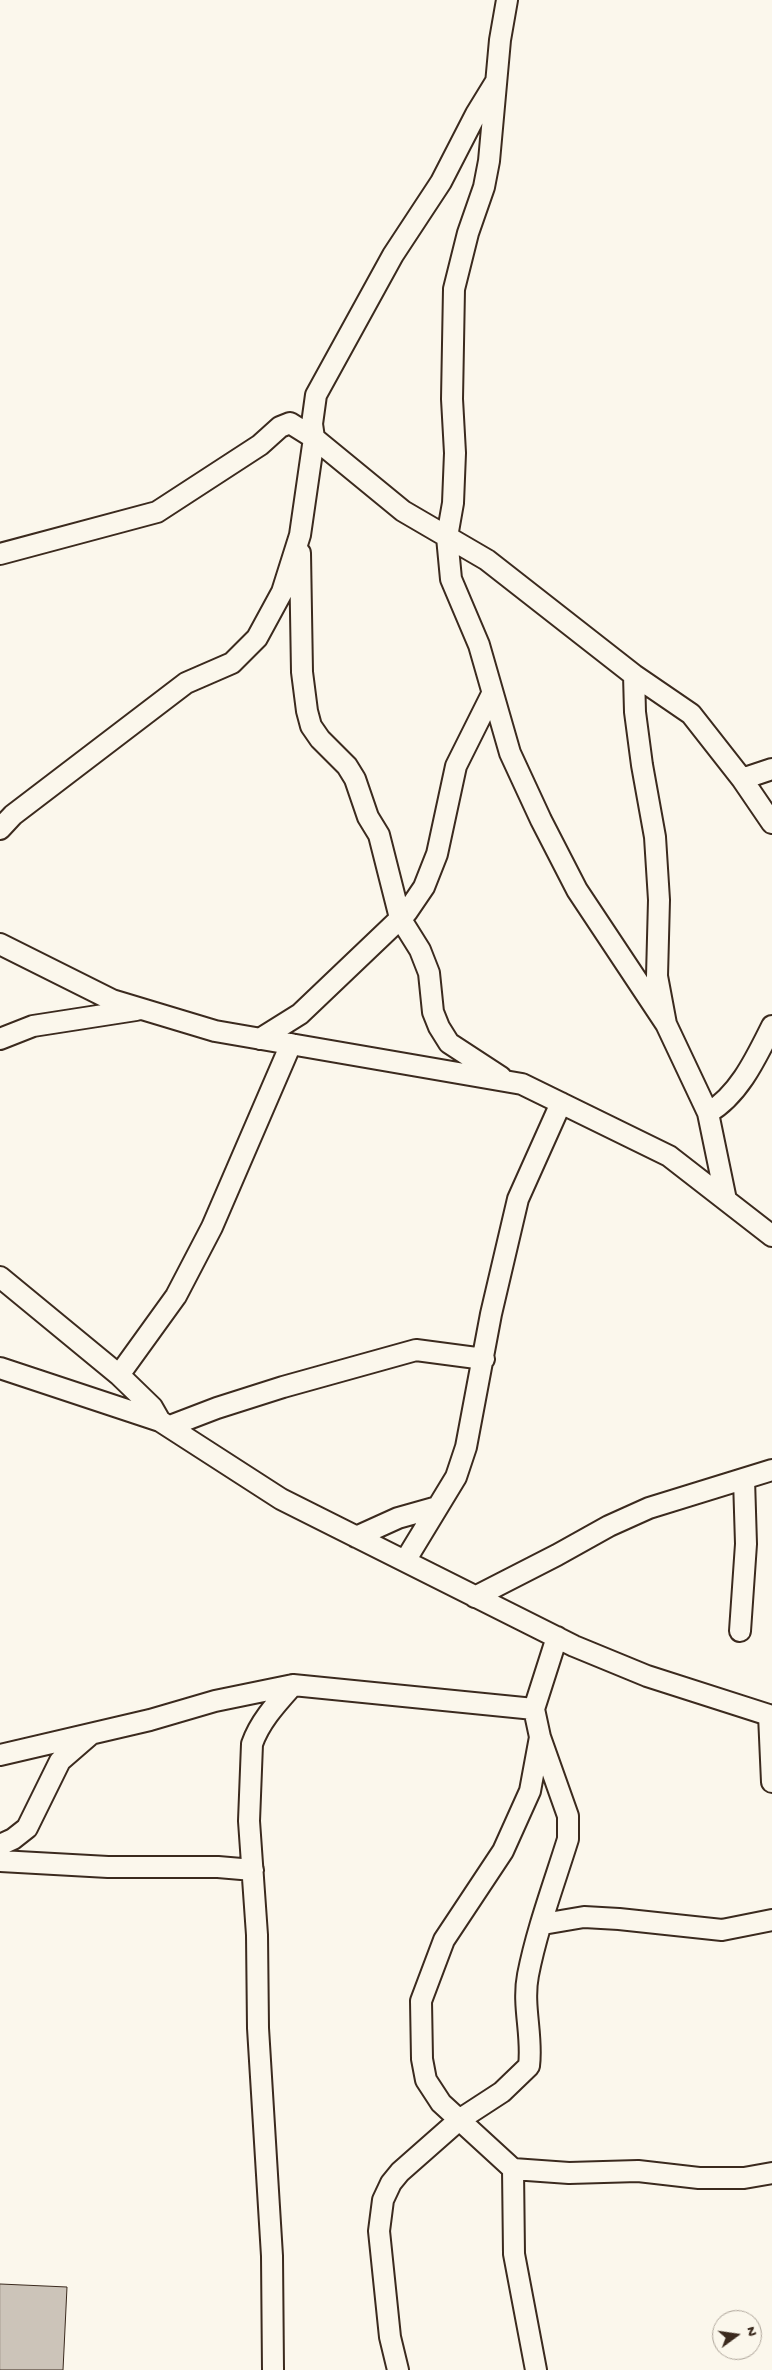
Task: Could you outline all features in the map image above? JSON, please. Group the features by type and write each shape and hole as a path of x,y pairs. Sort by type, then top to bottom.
{"street":[{"path":"507,0 500,40 498,80 489,161 484,187 468,233 454,289 452,399 455,453 454,503 447,537 452,578 479,645 510,753 541,820 577,890 666,1024 708,1113 726,1200"},
{"path":"0,828 13,815 186,684 232,663 257,638 282,592 300,534 314,438 312,424 316,395 393,255 441,182 476,114 498,80"},
{"path":"0,554 157,512 236,461 284,424 290,423 314,438 403,511 487,560 634,675 691,714 742,780 772,823"},
{"path":"300,534 302,664 307,711 311,726 320,740 347,766 355,779 368,817 379,835 400,918 420,950 429,973 433,1012 450,1043 509,1082"},
{"path":"634,675 635,712 655,837 660,900 657,976 666,1024"},
{"path":"260,1039 300,1014 400,918 424,887 437,854 456,766 492,694"},
{"path":"742,780 772,769"},
{"path":"0,944 112,1000 215,1030 522,1084 669,1156 772,1236"},
{"path":"0,1039 33,1026 143,1009"},
{"path":"708,1113 721,1106 734,1093 772,1026"},
{"path":"119,1375 176,1296 212,1227 291,1044"},
{"path":"405,1561 456,1477 466,1447 518,1199 561,1103"},
{"path":"0,1277 119,1375 152,1407 165,1423"},
{"path":"165,1423 283,1387 416,1350 484,1359"},
{"path":"0,1368 165,1423 281,1499 557,1637 647,1676 771,1716 772,1782"},
{"path":"475,1596 557,1555 609,1526 649,1508 772,1470"},
{"path":"740,1631 746,1544 744,1479"},
{"path":"356,1537 398,1518 437,1507"},
{"path":"384,2370 395,2361 379,2231 383,2200 400,2172 459,2120 502,2092 529,2066 531,2056 525,2005 528,1976 568,1839 568,1816 540,1737 534,1709 557,1637"},
{"path":"0,1755 150,1720 215,1701 293,1685 534,1709"},
{"path":"273,2370 272,2256 258,2028 257,1935 250,1821 252,1744 256,1733 274,1706 293,1685"},
{"path":"0,1845 13,1839 27,1828 60,1762 91,1734"},
{"path":"540,1737 530,1791 503,1851 444,1940 421,2001 422,2059 426,2080 441,2103 513,2169 569,2173 638,2171 699,2178 744,2178 772,2173"},
{"path":"0,1861 108,1867 218,1867 253,1870"},
{"path":"543,1924 584,1917 722,1930 772,1920"},
{"path":"513,2169 514,2254 536,2370"}],"building":[{"path":"0,2284 67,2287 63,2370 0,2370"}]}
